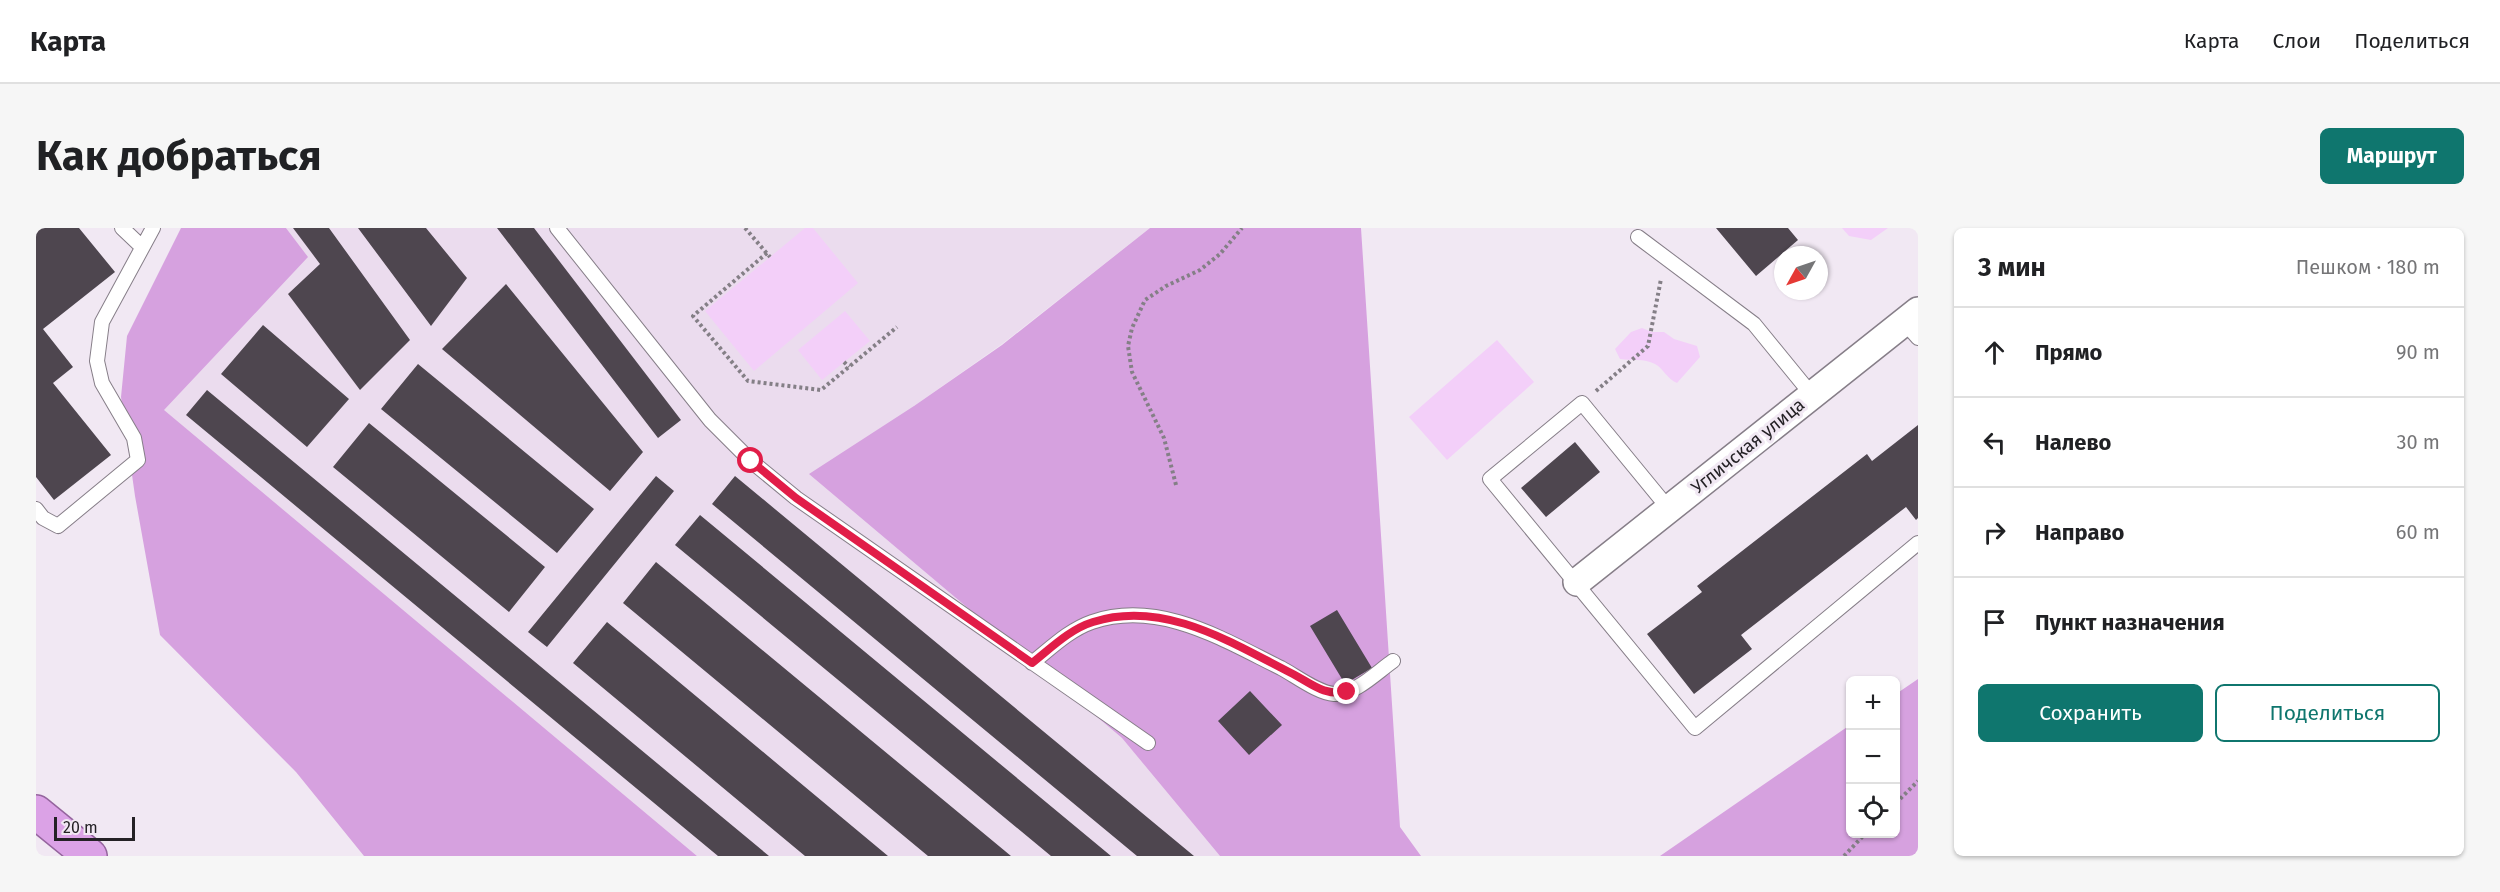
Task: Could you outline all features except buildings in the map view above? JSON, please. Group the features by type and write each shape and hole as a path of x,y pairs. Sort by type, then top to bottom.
{"highway":[{"path":"36,812 90,856"}],"street":[{"name":"Угличская улица","path":"1577,582 1812,395 1913,323"}],"lane":[{"path":"122,228 142,247"},
{"path":"36,509 43,518 58,526 138,460 134,438 102,383 97,361 102,322 153,228"},
{"path":"557,228 710,420 751,461 796,498 1148,743"},
{"path":"1638,237 1754,324 1812,395"},
{"path":"1669,509 1582,403 1490,478 1695,728 1918,543"},
{"path":"1032,663 1069,633 1092,622 1131,615 1199,628 1234,643 1303,679 1322,692 1336,694 1347,692 1393,661"}],"path":[{"path":"745,228 768,255 693,316 748,381 821,390 897,327"},
{"path":"1176,485 1164,438 1132,372 1128,346 1132,328 1145,300 1166,286 1200,270 1220,254 1242,228"},
{"path":"1582,403 1648,346 1665,258"},
{"path":"844,362 849,367"},
{"path":"1900,799 1918,781"},
{"path":"1844,856 1861,838"}],"shaded area":[{"path":"181,228 286,228 308,257 164,410 697,856 364,856 296,772 160,635 135,496 121,397 127,336"},
{"path":"286,228 1150,228 1002,344 914,406 1032,663 1122,738 1220,856 697,856 163,410 307,257"},
{"path":"805,228 813,228 858,283 754,371 705,311"},
{"path":"1150,228 1361,228 1400,827 1421,856 1220,856 1122,738 809,474 914,406 1002,345"},
{"path":"1842,228 1888,228 1871,240 1849,236"},
{"path":"845,311 870,341 822,380 798,350"},
{"path":"1642,328 1652,332 1664,332 1674,339 1697,346 1700,357 1677,383 1651,362 1620,359 1615,349 1631,332"},
{"path":"1497,340 1534,382 1447,460 1409,417"},
{"path":"1918,679 1918,856 1660,856 1846,728 1846,838 1900,838 1900,691"}],"route":[{"path":"751,461 796,498 1032,663 1069,633 1092,622 1131,615 1157,618 1199,628 1234,643 1303,679 1322,692 1336,694 1347,692"}]}
